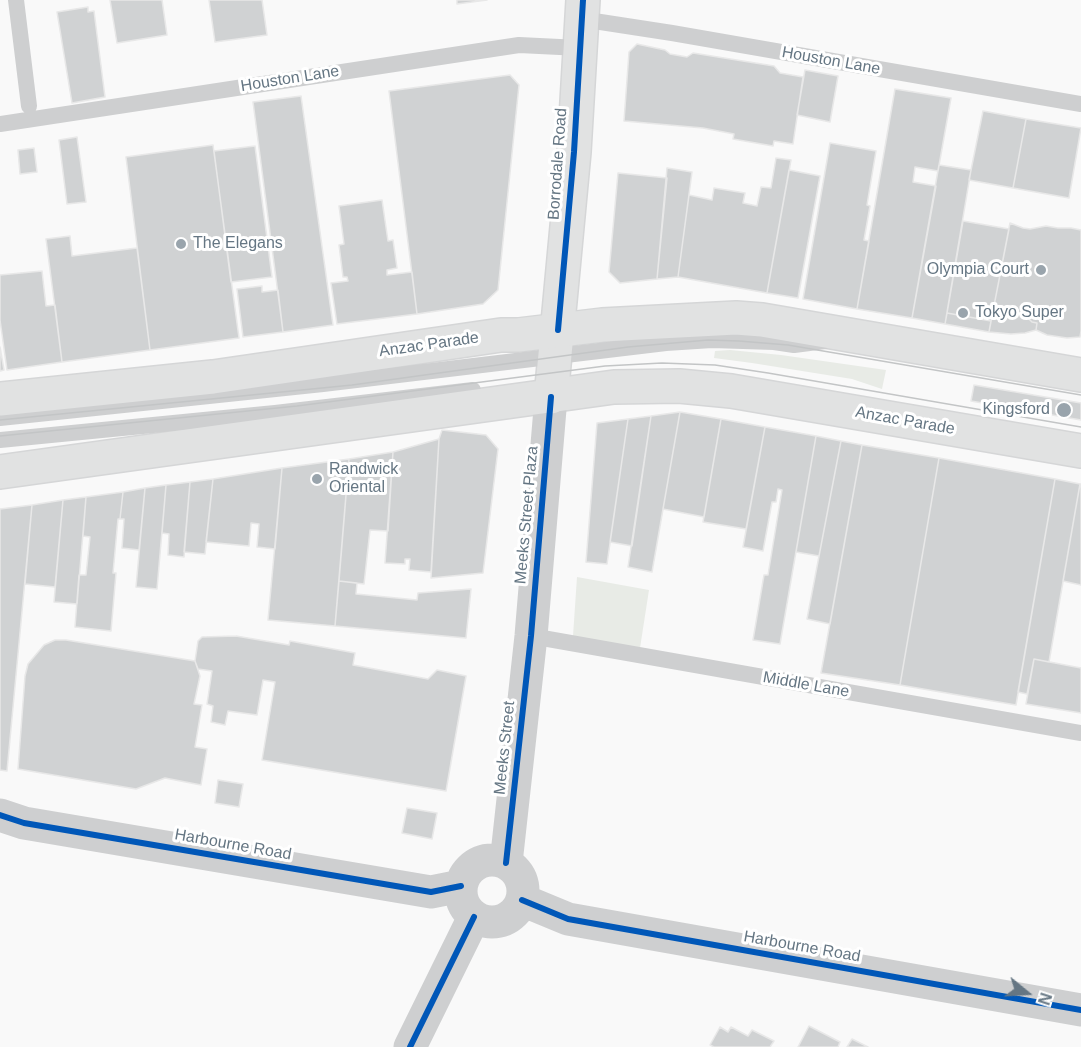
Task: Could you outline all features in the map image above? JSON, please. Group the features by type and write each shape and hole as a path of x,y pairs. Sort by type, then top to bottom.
{"main road":[{"name":"Borrodale Road","path":"551,397 574,152 581,22"},
{"name":"Anzac Parade","path":"0,399 213,377 501,335 518,335 556,343 602,325 736,318 762,320 1081,375"},
{"name":"Anzac Parade","path":"0,472 614,387 679,386 732,391 1081,451"}],"street":[{"name":"Meeks Street Plaza","path":"531,636 551,397"},
{"name":"Meeks Street","path":"506,863 531,636"},
{"name":"Harbourne Road","path":"0,815 24,823 431,892 461,886"},
{"path":"493,860 506,863 515,869 523,888 522,900 518,909 505,920 488,922 474,917 466,909 461,886 465,875 474,866 483,861 493,860"},
{"name":"Harbourne Road","path":"522,900 568,919 1081,1010"},
{"path":"410,1047 474,917"}],"lane":[{"path":"16,0 29,106"},
{"name":"Houston Lane","path":"0,124 519,45 581,22 684,35 1081,104"},
{"name":"Anzac Parade","path":"0,418 322,384 556,343"},
{"name":"Anzac Parade","path":"0,440 275,413 512,386 551,397"},
{"name":"Middle Lane","path":"531,636 1081,734"}],"shaded area":[{"path":"730,350 886,370 882,389 852,379 714,358 715,351"},
{"path":"577,577 649,590 640,648 573,636"}],"building":[{"path":"110,0 162,0 167,35 117,43"},
{"path":"209,0 262,0 267,35 215,42"},
{"path":"457,0 487,0 457,4"},
{"path":"88,7 88,12 94,11 105,97 72,103 57,12"},
{"path":"637,44 687,57 693,53 774,66 780,73 803,77 793,144 774,141 773,146 733,139 734,134 703,128 624,121 629,52"},
{"path":"805,70 838,76 830,122 797,115"},
{"path":"510,75 519,85 498,290 483,304 417,314 389,91"},
{"path":"895,89 951,98 938,171 915,167 913,182 936,186 912,318 857,309"},
{"path":"301,96 333,325 283,332 253,102"},
{"path":"983,111 1026,119 1013,188 969,180"},
{"path":"1026,119 1081,128 1069,198 1013,188"},
{"path":"77,137 86,202 67,204 59,140"},
{"path":"830,143 876,151 864,240 869,241 857,309 803,299"},
{"name":"The Elegans","path":"213,145 239,338 150,350 126,157"},
{"path":"255,146 272,277 231,282 214,151"},
{"path":"34,148 37,172 20,174 18,150"},
{"path":"776,158 791,160 767,293 678,277 689,195 712,200 714,188 745,193 743,203 757,206 761,187 771,188"},
{"path":"939,165 971,170 945,324 912,318"},
{"path":"667,168 692,172 678,277 657,279"},
{"path":"789,170 820,176 798,298 767,293"},
{"path":"618,173 667,178 657,279 620,283 609,272"},
{"path":"382,200 388,241 393,240 397,268 387,270 387,275 412,272 417,314 337,324 331,283 348,281 347,277 343,277 339,245 344,244 339,206"},
{"path":"963,221 1009,229 991,321 947,313"},
{"name":"Olympia Court","path":"1010,223 1030,229 1046,226 1081,230 1080,337 1047,335 1036,330 1037,323 1016,311 1006,309 993,311"},
{"path":"70,236 72,256 137,248 150,350 62,362 46,239"},
{"path":"42,271 46,306 55,305 62,362 7,370 0,320 0,275"},
{"path":"262,286 262,292 278,290 283,332 243,337 237,289"},
{"path":"1006,309 1016,311 1037,323 1036,330 1011,334 989,332 993,311"},
{"path":"947,313 991,321 989,332 945,324"},
{"path":"0,347 4,370 0,371"},
{"path":"974,385 1081,403 1081,420 971,401"},
{"path":"680,412 652,572 628,567 651,416"},
{"path":"680,412 721,419 704,517 663,509"},
{"path":"651,416 632,546 610,542 628,419"},
{"path":"628,419 607,564 586,562 597,423"},
{"path":"721,419 765,427 746,529 703,522"},
{"path":"765,427 816,436 780,644 753,640 764,575 768,575 782,490 778,489 776,502 772,502 763,551 743,547"},
{"path":"442,430 486,435 498,449 483,573 431,578 439,439"},
{"path":"816,436 841,441 819,556 796,552"},
{"path":"439,439 431,572 409,570 410,559 405,559 405,564 385,563 393,452"},
{"path":"841,441 862,445 830,624 807,619"},
{"path":"862,445 939,458 900,685 821,673"},
{"path":"393,452 388,531 370,530 364,584 339,581 349,459"},
{"path":"939,458 1055,479 1016,705 900,685"},
{"path":"349,459 335,626 268,620 282,468"},
{"path":"282,468 275,549 257,547 259,524 251,523 249,546 206,542 213,479"},
{"path":"213,479 205,554 184,552 190,482"},
{"path":"1055,479 1080,484 1049,662 1034,659 1027,694 1018,692"},
{"path":"190,482 184,557 168,555 169,534 162,533 166,485"},
{"path":"1081,484 1081,585 1063,581"},
{"path":"166,485 157,589 136,587 145,488"},
{"path":"145,488 139,550 122,548 124,519 120,519 123,492"},
{"path":"123,492 113,573 116,573 111,631 75,627 79,575 86,575 90,537 83,536 86,497"},
{"path":"86,497 77,604 54,602 63,500"},
{"path":"63,500 55,587 25,584 32,505"},
{"path":"32,505 7,771 0,770 0,509"},
{"path":"339,581 357,583 356,594 417,600 418,593 471,589 466,638 335,626"},
{"path":"236,636 289,645 290,641 355,653 353,665 428,679 437,670 466,676 446,791 262,760 275,682 263,680 257,715 228,711 225,725 211,722 213,706 207,704 212,671 198,669 195,661 198,641 202,637"},
{"path":"55,640 195,661 200,676 194,704 202,705 195,747 207,749 201,785 165,778 136,789 18,769 25,676 28,664 44,645"},
{"path":"1034,659 1081,668 1081,713 1026,704"},
{"path":"218,780 243,784 239,807 215,803"},
{"path":"407,808 437,813 432,839 402,833"},
{"path":"809,1026 840,1042 838,1047 798,1047"},
{"path":"720,1027 728,1032 731,1027 748,1036 752,1030 774,1041 770,1047 714,1047 710,1045"},
{"path":"852,1039 868,1047 847,1047"}],"tram line":[{"path":"0,420 352,385 628,347 708,340 788,345 1081,395"},
{"path":"0,436 297,406 605,366 662,363 715,365 768,373 1081,427"}],"cycle path":[{"path":"558,330 574,152 583,0"},
{"path":"506,863 531,636 551,397"},
{"path":"0,815 24,823 431,892 461,886"},
{"path":"522,900 568,919 1081,1010"},
{"path":"410,1047 474,917"}],"place":[{"name":"The Elegans","path":"181,244"},
{"name":"Olympia Court","path":"1041,270"},
{"name":"Tokyo Super","path":"963,313"},
{"name":"Kingsford","path":"1064,410"},
{"name":"Randwick Oriental","path":"317,479"}]}
